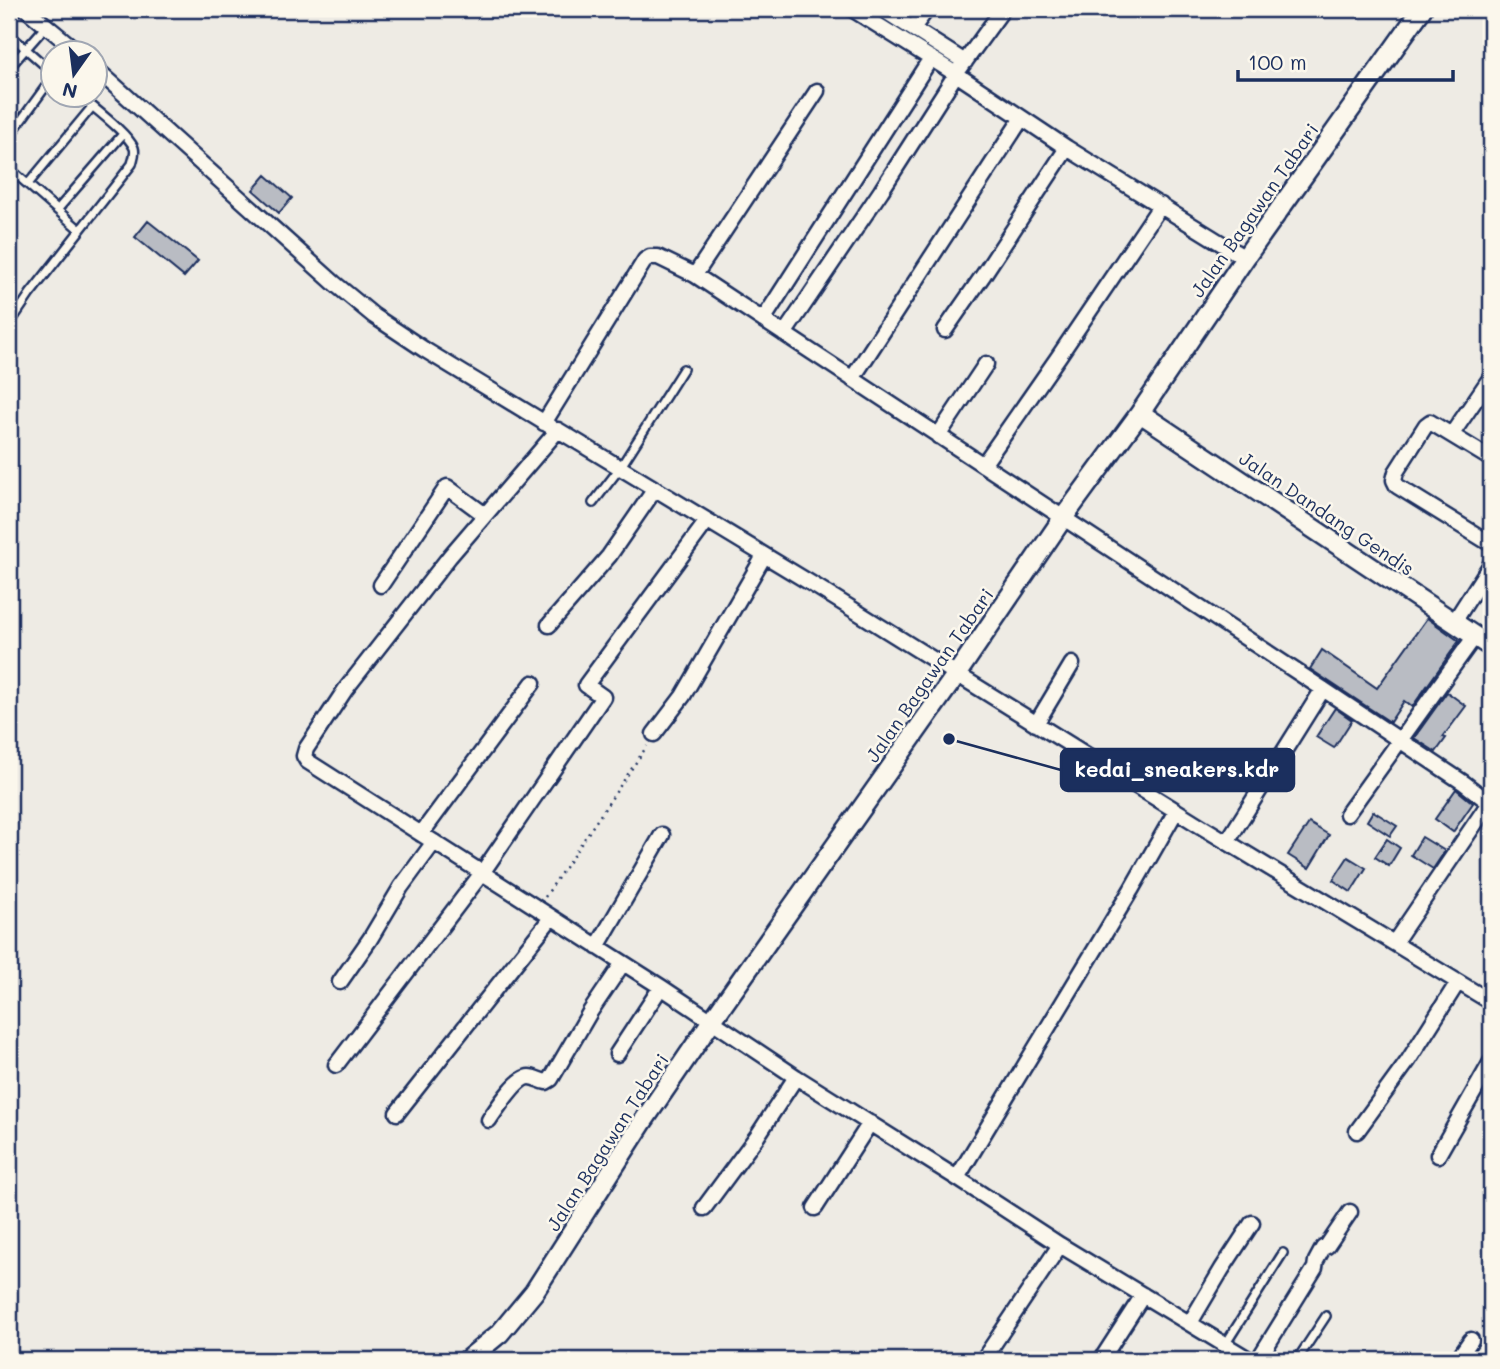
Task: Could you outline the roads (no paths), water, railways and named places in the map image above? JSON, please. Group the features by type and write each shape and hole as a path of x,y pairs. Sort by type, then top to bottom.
{"street":[{"path":"26,9 61,38"},
{"path":"852,9 931,58 961,68"},
{"path":"882,9 914,28 1022,118 1245,258"},
{"path":"914,28 927,9"},
{"path":"784,334 1003,9"},
{"name":"Jalan Bagawan Tabari","path":"467,1360 500,1333 534,1292 642,1123 1063,518 1140,413 1245,258 1422,9"},
{"path":"763,320 931,58"},
{"path":"108,79 334,283 425,351 764,555 1175,811 1491,1002"},
{"path":"695,275 817,91"},
{"path":"852,379 1022,118"},
{"path":"945,330 1067,148"},
{"path":"983,465 1161,205"},
{"path":"544,423 645,260 658,257 695,275 1323,688 1464,783 1490,804 1394,943"},
{"path":"938,436 986,364"},
{"path":"1452,434 1491,377"},
{"name":"Jalan Dandang Gendis","path":"1140,413 1491,647"},
{"path":"1491,459 1430,422 1396,472 1394,480 1396,486 1491,544"},
{"path":"558,430 450,556 345,690 306,749 304,756 307,761 1060,1245 1250,1360"},
{"path":"381,584 447,487 485,515"},
{"path":"549,625 609,556 655,489"},
{"path":"336,1065 482,873 603,697 586,685 707,521"},
{"path":"654,734 683,695 764,555"},
{"path":"1454,622 1491,564"},
{"path":"1347,814 1475,636"},
{"path":"1036,724 1072,664"},
{"path":"421,834 533,683"},
{"path":"1227,842 1323,688"},
{"path":"957,1178 1104,936 1175,811"},
{"path":"597,947 662,835"},
{"path":"340,982 401,887 434,842"},
{"path":"397,1113 551,918"},
{"path":"489,1120 524,1079 530,1076 546,1082 551,1079 590,1012 623,963"},
{"path":"1357,1131 1408,1061 1458,982"},
{"path":"618,1054 661,988"},
{"path":"1437,1155 1491,1062"},
{"path":"704,1208 758,1135 796,1077"},
{"path":"814,1208 870,1123"},
{"path":"1258,1360 1315,1268 1323,1248 1350,1212"},
{"path":"1190,1323 1252,1223"},
{"path":"983,1360 1060,1245"},
{"path":"1101,1360 1143,1295"},
{"path":"1457,1360 1471,1340"}],"lane":[{"path":"9,68 46,26"},
{"path":"9,34 38,60"},
{"path":"9,137 38,97"},
{"path":"28,184 91,108"},
{"path":"9,326 30,294 132,164 135,153 133,147 123,134 93,108"},
{"path":"58,209 123,134"},
{"path":"9,168 80,230"},
{"path":"593,503 620,468 683,369"},
{"path":"1225,1345 1283,1253"},
{"path":"1297,1360 1326,1316"}],"place":[{"name":"kedai_sneakers.kdr","path":"949,739"}]}
